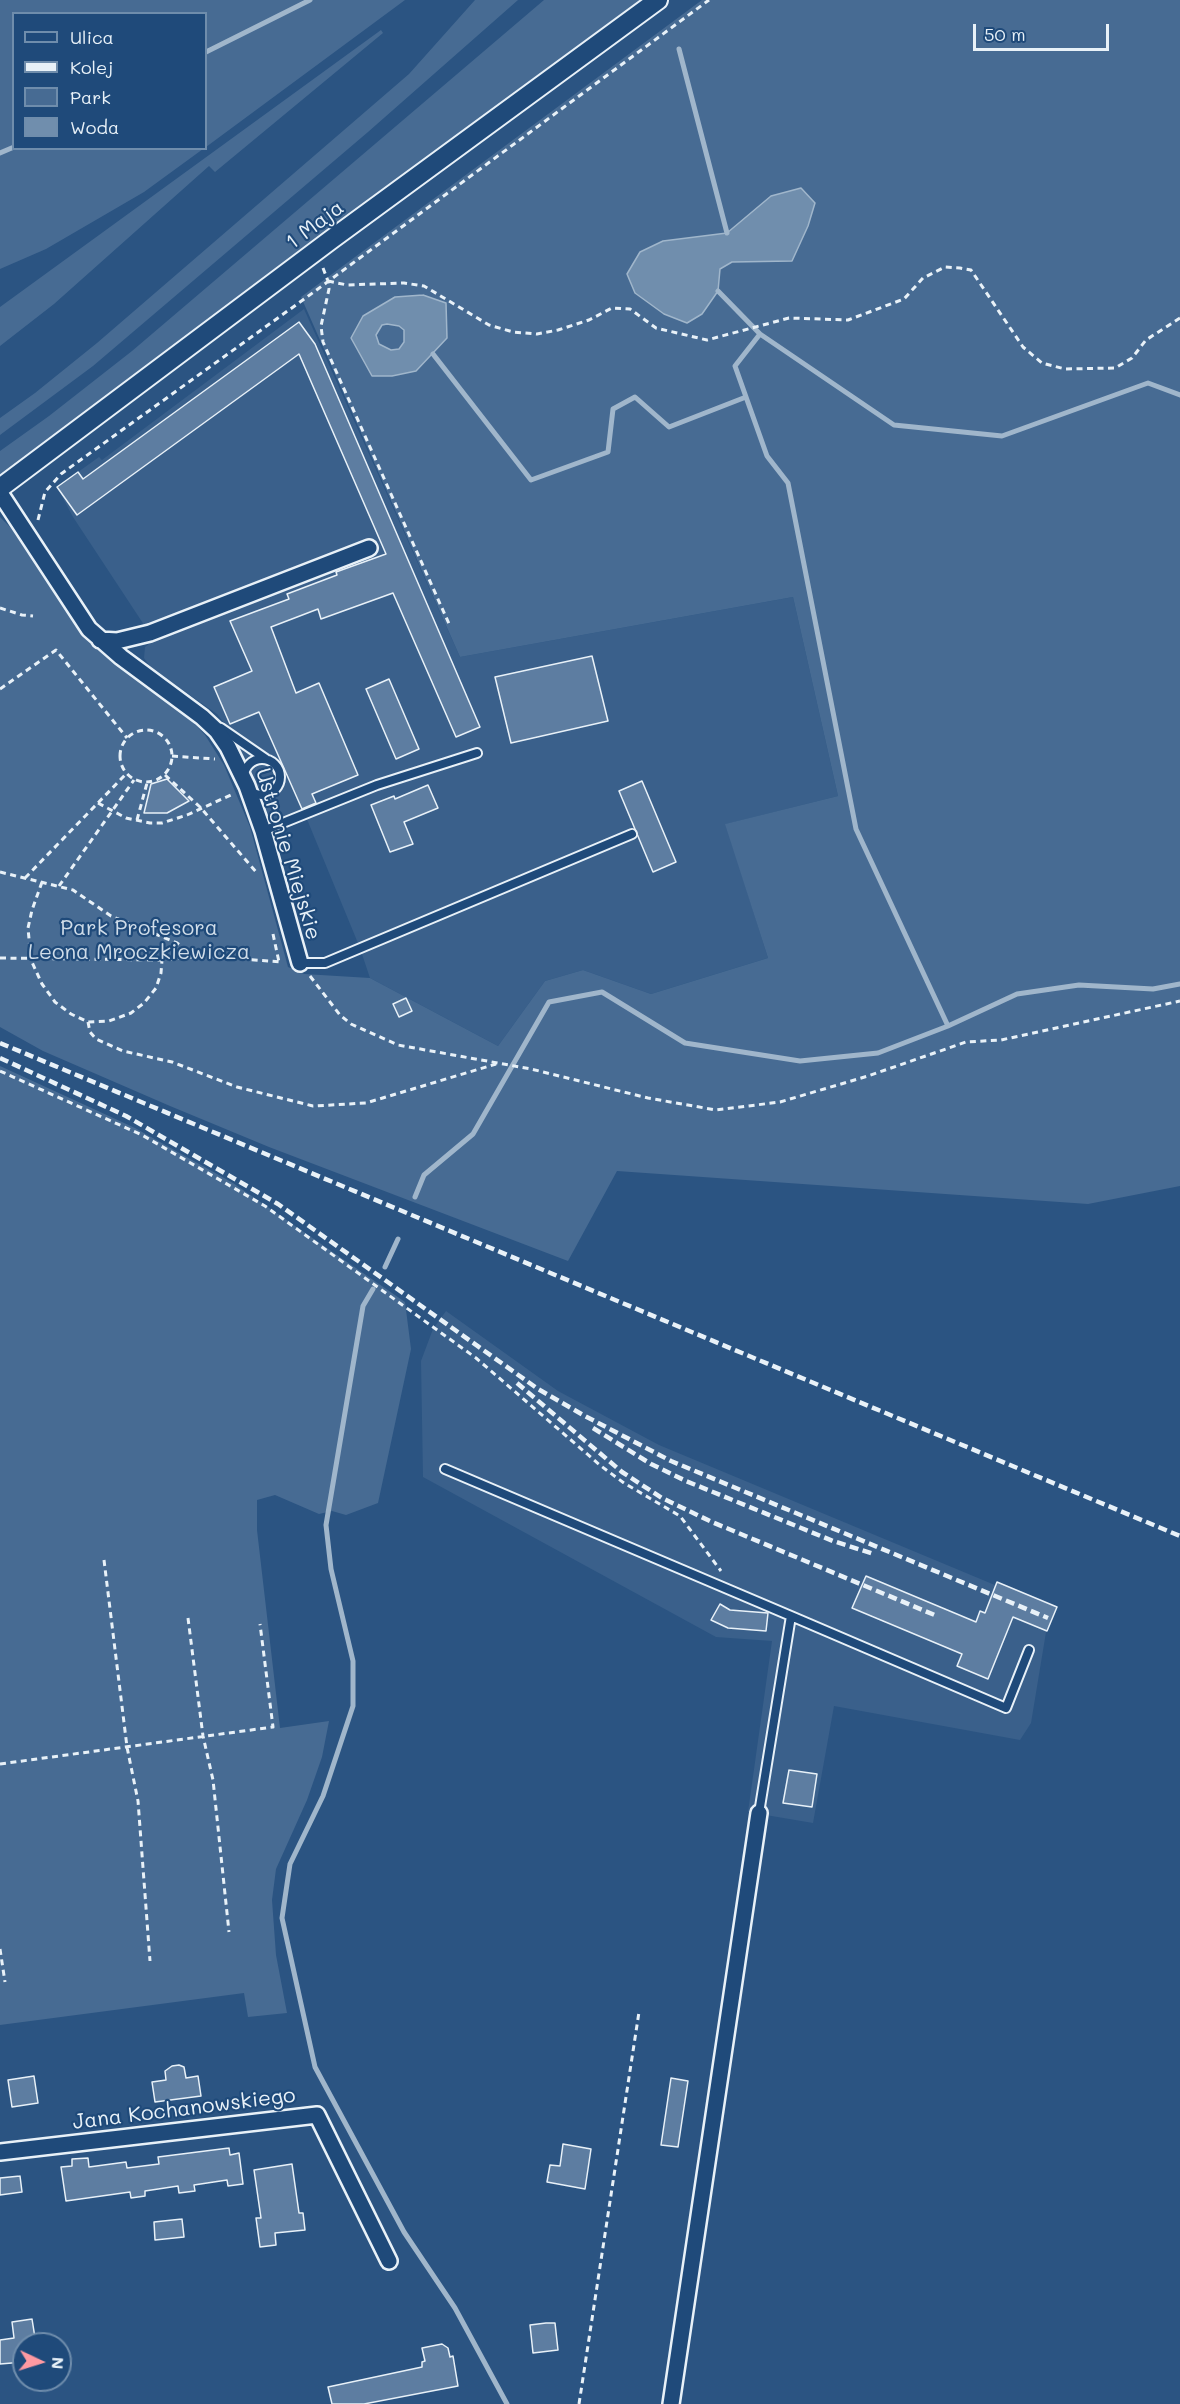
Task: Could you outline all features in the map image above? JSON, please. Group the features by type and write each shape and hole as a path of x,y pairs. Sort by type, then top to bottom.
{"street":[{"name":"1 Maja","path":"0,488 658,0"},
{"name":"Ustronie Miejskie","path":"0,493 89,630 217,731 236,760 263,831 300,963"},
{"path":"100,640 117,641 150,633 369,548"},
{"path":"670,2404 759,1813"},
{"name":"Jana Kochanowskiego","path":"0,2152 317,2115 389,2261"}],"lane":[{"path":"194,711 276,766 280,777 276,788 261,795 250,790 245,774 255,761 267,760"},
{"path":"263,831 377,785 477,753"},
{"name":"Ustronie Miejskie","path":"300,963 325,963 632,834"},
{"path":"445,1469 1006,1708 1029,1650"},
{"path":"759,1813 791,1616"}],"path":[{"path":"27,534 37,523 45,492 62,474 709,0"},
{"path":"315,253 328,281 321,326 323,342 450,626"},
{"path":"328,281 347,285 404,283 424,286 489,325 513,332 537,334 558,330 589,320 612,308 630,309 656,328 707,340 789,318 848,320 904,299 923,278 945,267 960,268 971,270 1023,347 1042,363 1065,369 1115,368 1132,358 1146,340 1180,318"},
{"path":"0,608 33,616"},
{"path":"0,689 56,650 127,738"},
{"path":"139,731 157,732 170,745 172,762 165,775 157,781 148,783 134,780 126,774 119,758 127,738 139,731"},
{"path":"172,756 236,760"},
{"path":"25,878 126,774"},
{"path":"165,775 200,807 259,875"},
{"path":"58,886 134,780"},
{"path":"137,820 147,783"},
{"path":"98,803 112,812 137,820 162,823 187,815 247,786"},
{"path":"0,872 73,890 111,916 177,943 186,950 189,957"},
{"path":"42,882 28,928 31,960 42,984 55,1002 71,1014 88,1022 109,1021 131,1013 156,988 162,960"},
{"path":"272,929 279,962"},
{"path":"0,958 162,960 201,956 300,963 340,1015 351,1024 398,1045 531,1069 648,1098 716,1110 780,1102 868,1076 966,1042 1001,1040 1180,1001"},
{"path":"88,1022 90,1032 96,1039 123,1052 172,1062 237,1087 313,1106 366,1103 497,1064"},
{"path":"0,1071 142,1136 265,1206 476,1358 601,1466 624,1483 680,1516 738,1594"},
{"path":"104,1560 127,1747 138,1801 150,1961"},
{"path":"188,1618 203,1736 213,1780 229,1932"},
{"path":"0,1764 273,1727 260,1624"},
{"path":"0,1949 5,1982"},
{"path":"579,2404 639,2012"}],"shaded area":[{"path":"304,309 460,657 793,597 838,796 726,824 768,958 651,994 583,970 545,981 498,1046 370,978 304,812 267,825 231,732 217,714 151,668 144,658 145,647 154,640 73,517 57,487 99,457 102,460"},
{"path":"446,1311 558,1391 659,1445 1050,1608 1031,1723 1020,1740 834,1706 813,1823 748,1812 772,1641 716,1637 423,1477 421,1361 433,1329"}],"green space":[{"path":"0,0 405,0 207,146 207,12 12,12 12,150 202,150 144,192 46,249 0,269"},
{"path":"475,0 518,0 368,132 93,366 0,435 0,418 97,343 409,74"},
{"path":"544,0 645,0 0,477 0,451 132,351"},
{"name":"Park Profesora Leona Mroczkiewicza","path":"702,0 1180,0 1180,1186 1088,1204 617,1171 568,1261 269,1147 43,1051 0,1027 0,517 11,528 84,637 188,717 205,735 224,765 250,827 288,967 304,974 370,978 498,1046 545,981 583,970 651,994 768,958 725,824 838,796 793,597 460,657 301,297"},
{"path":"381,30 383,33 215,172 209,166 54,304 0,346 0,307"},
{"path":"0,1066 135,1128 233,1183 405,1302 411,1349 378,1503 346,1515 332,1511 319,1514 275,1495 257,1500 257,1530 280,1728 329,1721 322,1757 307,1800 276,1869 272,1900 276,1955 287,2013 248,2017 244,1993 0,2025"}],"water":[{"path":"801,188 815,203 808,226 792,261 732,262 720,269 718,291 702,314 687,323 664,314 635,293 627,274 640,252 663,241 727,233 771,196"},
{"path":"423,295 446,303 447,338 416,371 392,376 372,376 351,338 363,316 395,297","holes":["382,325 399,326 404,330 404,342 399,349 391,350 379,344 376,335"]}],"building":[{"path":"299,322 315,344 480,727 456,737 393,593 321,619 318,609 271,627 296,693 319,683 358,775 312,794 316,803 302,809 259,712 230,724 214,687 252,671 230,621 289,599 287,594 337,575 336,572 386,554 299,354 77,515 57,487 78,472 83,479"},
{"path":"592,656 608,721 511,743 495,677"},
{"path":"389,679 419,749 396,759 366,689"},
{"path":"167,779 189,801 167,813 144,813 151,784"},
{"path":"642,781 676,862 653,872 619,791"},
{"path":"428,785 438,808 404,822 413,844 390,852 371,805 394,796 395,799"},
{"path":"406,998 412,1011 399,1017 393,1004"},
{"path":"866,1576 976,1622 980,1611 985,1613 997,1582 1057,1607 1047,1631 1013,1617 988,1679 957,1666 962,1654 852,1608"},
{"path":"720,1604 730,1610 768,1613 766,1631 728,1628 711,1620"},
{"path":"789,1770 817,1774 812,1807 783,1803"},
{"path":"172,2066 184,2067 186,2078 198,2076 201,2096 155,2102 152,2082 166,2080 165,2071"},
{"path":"34,2076 38,2103 12,2107 8,2080"},
{"path":"671,2078 688,2081 678,2147 661,2145"},
{"path":"563,2144 591,2149 585,2189 547,2182 550,2165 560,2166"},
{"path":"229,2148 230,2155 239,2153 243,2184 228,2186 227,2180 194,2185 195,2191 179,2193 178,2186 145,2191 145,2196 131,2198 130,2192 66,2201 61,2167 72,2166 72,2159 88,2158 89,2167 126,2162 127,2168 159,2164 158,2157"},
{"path":"292,2164 299,2213 303,2213 305,2230 275,2233 276,2245 260,2247 256,2218 261,2218 254,2170"},
{"path":"20,2176 22,2192 0,2195 0,2178"},
{"path":"182,2219 184,2237 155,2240 154,2222"},
{"path":"32,2319 34,2332 13,2332 12,2322"},
{"path":"555,2323 558,2350 533,2353 530,2325"},
{"path":"12,2338 12,2363 0,2364 0,2340"},
{"path":"442,2344 448,2348 450,2357 453,2356 458,2386 364,2404 332,2404 328,2387 422,2367 422,2362 425,2361 422,2348"}],"waterway":[{"path":"207,52 310,0"},
{"path":"679,49 727,233"},
{"path":"0,153 12,148"},
{"path":"718,291 760,334 735,366 767,456 788,483 856,829 948,1026"},
{"path":"760,334 894,425 1002,436 1148,383 1180,395"},
{"path":"433,354 531,480 608,452 613,409 635,397 669,427 746,397"},
{"path":"415,1197 424,1175 473,1134 549,1002 602,992 685,1043 800,1061 878,1053 948,1026 1017,994 1079,985 1153,989 1180,984"},
{"path":"385,1267 398,1239"},
{"path":"373,1289 363,1306 326,1525 331,1569 353,1661 353,1706 323,1796 290,1864 282,1918 315,2067 404,2232 455,2308 507,2404"}],"railway":[{"path":"0,1043 1180,1536"},
{"path":"0,1058 126,1116 278,1204 538,1389 585,1416 671,1461 1048,1618"},
{"path":"517,1383 622,1472 662,1498 712,1522 937,1616"},
{"path":"593,1428 651,1464 686,1481 833,1541 874,1554"}]}
